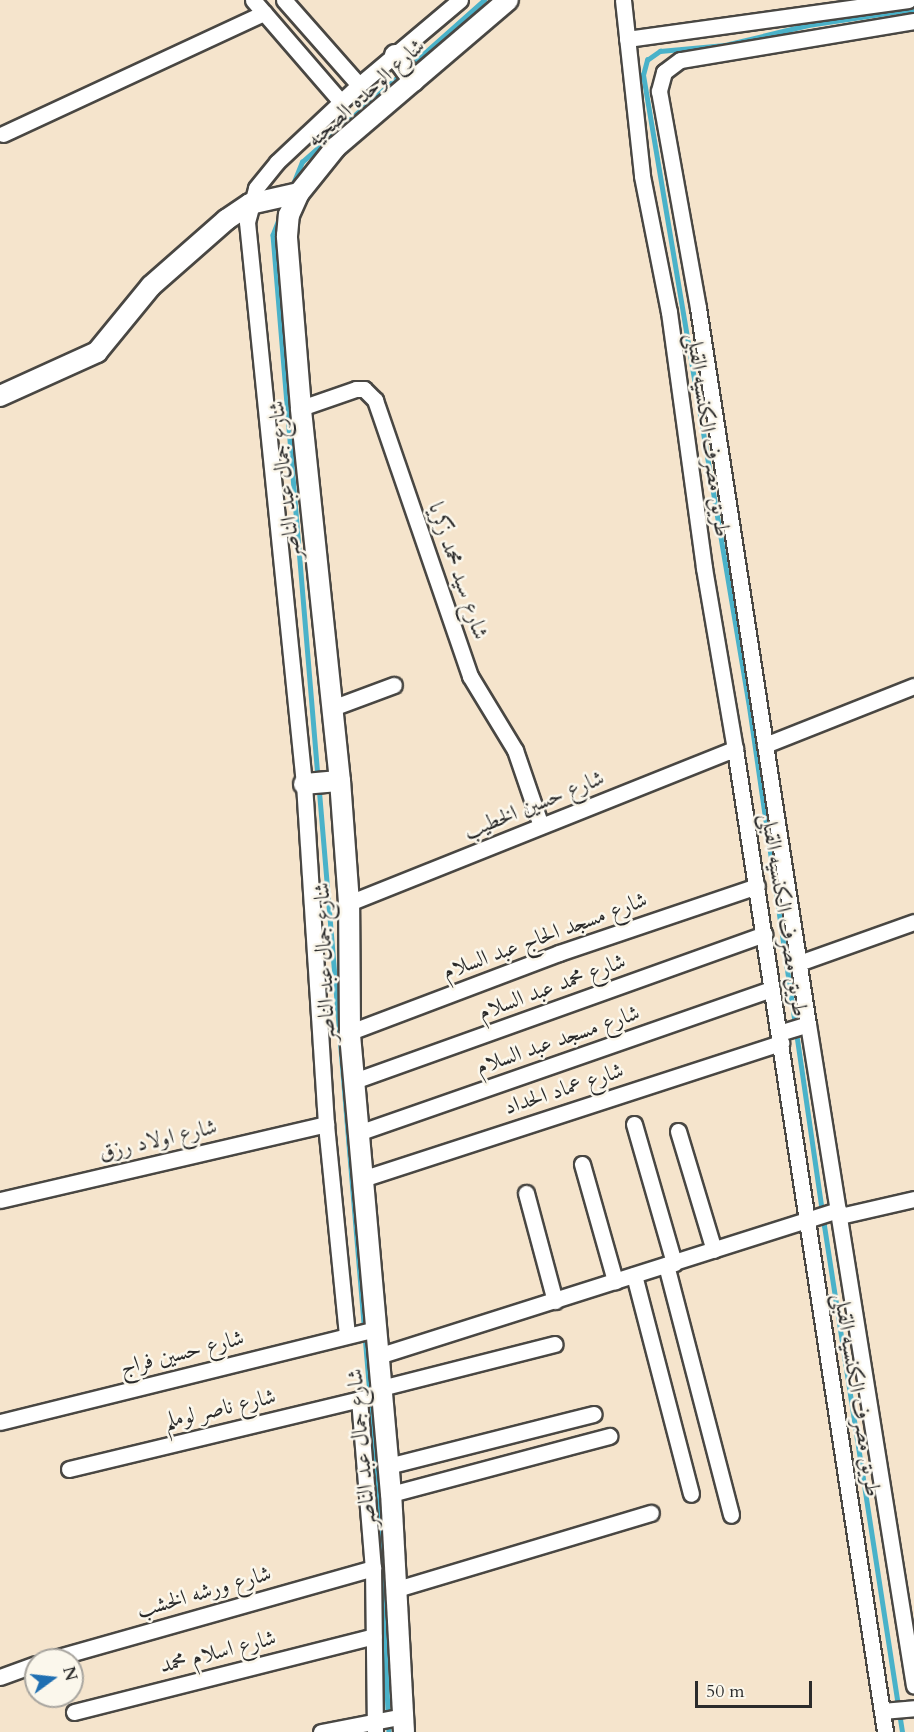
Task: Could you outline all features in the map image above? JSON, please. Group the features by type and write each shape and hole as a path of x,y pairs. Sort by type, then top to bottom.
{"street":[{"path":"253,0 341,102"},
{"path":"284,0 359,85"},
{"name":"شارع الوحده الصحيه","path":"0,396 97,352 134,305 199,242 259,202 295,194 405,69 460,0"},
{"name":"شارع الوحده الصحيه","path":"259,202 265,174 359,85 405,69 508,0"},
{"name":"طريق مصرف الكنسيه القبلى","path":"623,0 642,176 669,312 704,568 757,886 885,1732"},
{"path":"627,39 908,0"},
{"path":"3,134 264,13"},
{"path":"633,105 661,100 660,81 671,65 680,60 914,21"},
{"name":"طريق مصرف الكنسيه القبلى","path":"661,100 698,308 808,1024 914,1686"},
{"name":"شارع جمال عبد الناصر","path":"295,194 289,215 287,236 301,408 332,708 349,903 350,1032 362,1179 363,1332"},
{"name":"شارع جمال عبد الناصر","path":"259,202 248,240 308,783 326,1124 363,1332 378,1356 373,1395 374,1636 390,1722"},
{"name":"شارع سيد محمد زكريا","path":"301,408 356,389 364,389 375,400 470,676 515,750 541,826"},
{"path":"332,708 394,685"},
{"path":"765,745 914,686"},
{"name":"شارع حسين الخطيب","path":"349,903 735,749"},
{"path":"308,783 337,781"},
{"name":"شارع مسجد الحاج عبد السلام","path":"350,1032 559,953 757,886"},
{"path":"799,963 914,922"},
{"name":"شارع محمد عبد السلام","path":"354,1081 764,934"},
{"name":"شارع مسجد عبد السلام","path":"358,1133 772,989"},
{"name":"شارع عماد الحداد","path":"362,1179 780,1038 808,1024"},
{"name":"شارع اولاد رزق","path":"0,1200 326,1124"},
{"path":"634,1124 731,1515"},
{"path":"678,1131 714,1250"},
{"path":"582,1164 615,1281"},
{"path":"526,1193 555,1301"},
{"path":"378,1356 808,1220 914,1198"},
{"path":"634,1275 691,1494"},
{"name":"شارع حسين فراج","path":"0,1422 363,1332"},
{"name":"شارع ناصر لوملم","path":"69,1469 373,1395 555,1344"},
{"name":"شارع جمال عبد الناصر","path":"373,1395 388,1466 397,1589 390,1722"},
{"path":"388,1466 594,1414"},
{"path":"391,1494 609,1436"},
{"path":"397,1589 651,1513"},
{"name":"شارع ورشه الخشب","path":"84,1650 373,1568"},
{"name":"شارع اسلام محمد","path":"74,1712 374,1636"},
{"path":"0,1677 24,1668"},
{"path":"882,1711 914,1708"},
{"path":"321,1732 390,1722"}],"waterway":[{"path":"410,66 484,0"},
{"path":"902,1732 824,1226 749,707 643,75 647,60 660,51 725,45 808,25 914,9"},
{"path":"291,189 302,162 401,74"},
{"path":"280,217 273,235 318,778"},
{"path":"319,786 378,1490 389,1732"}]}
